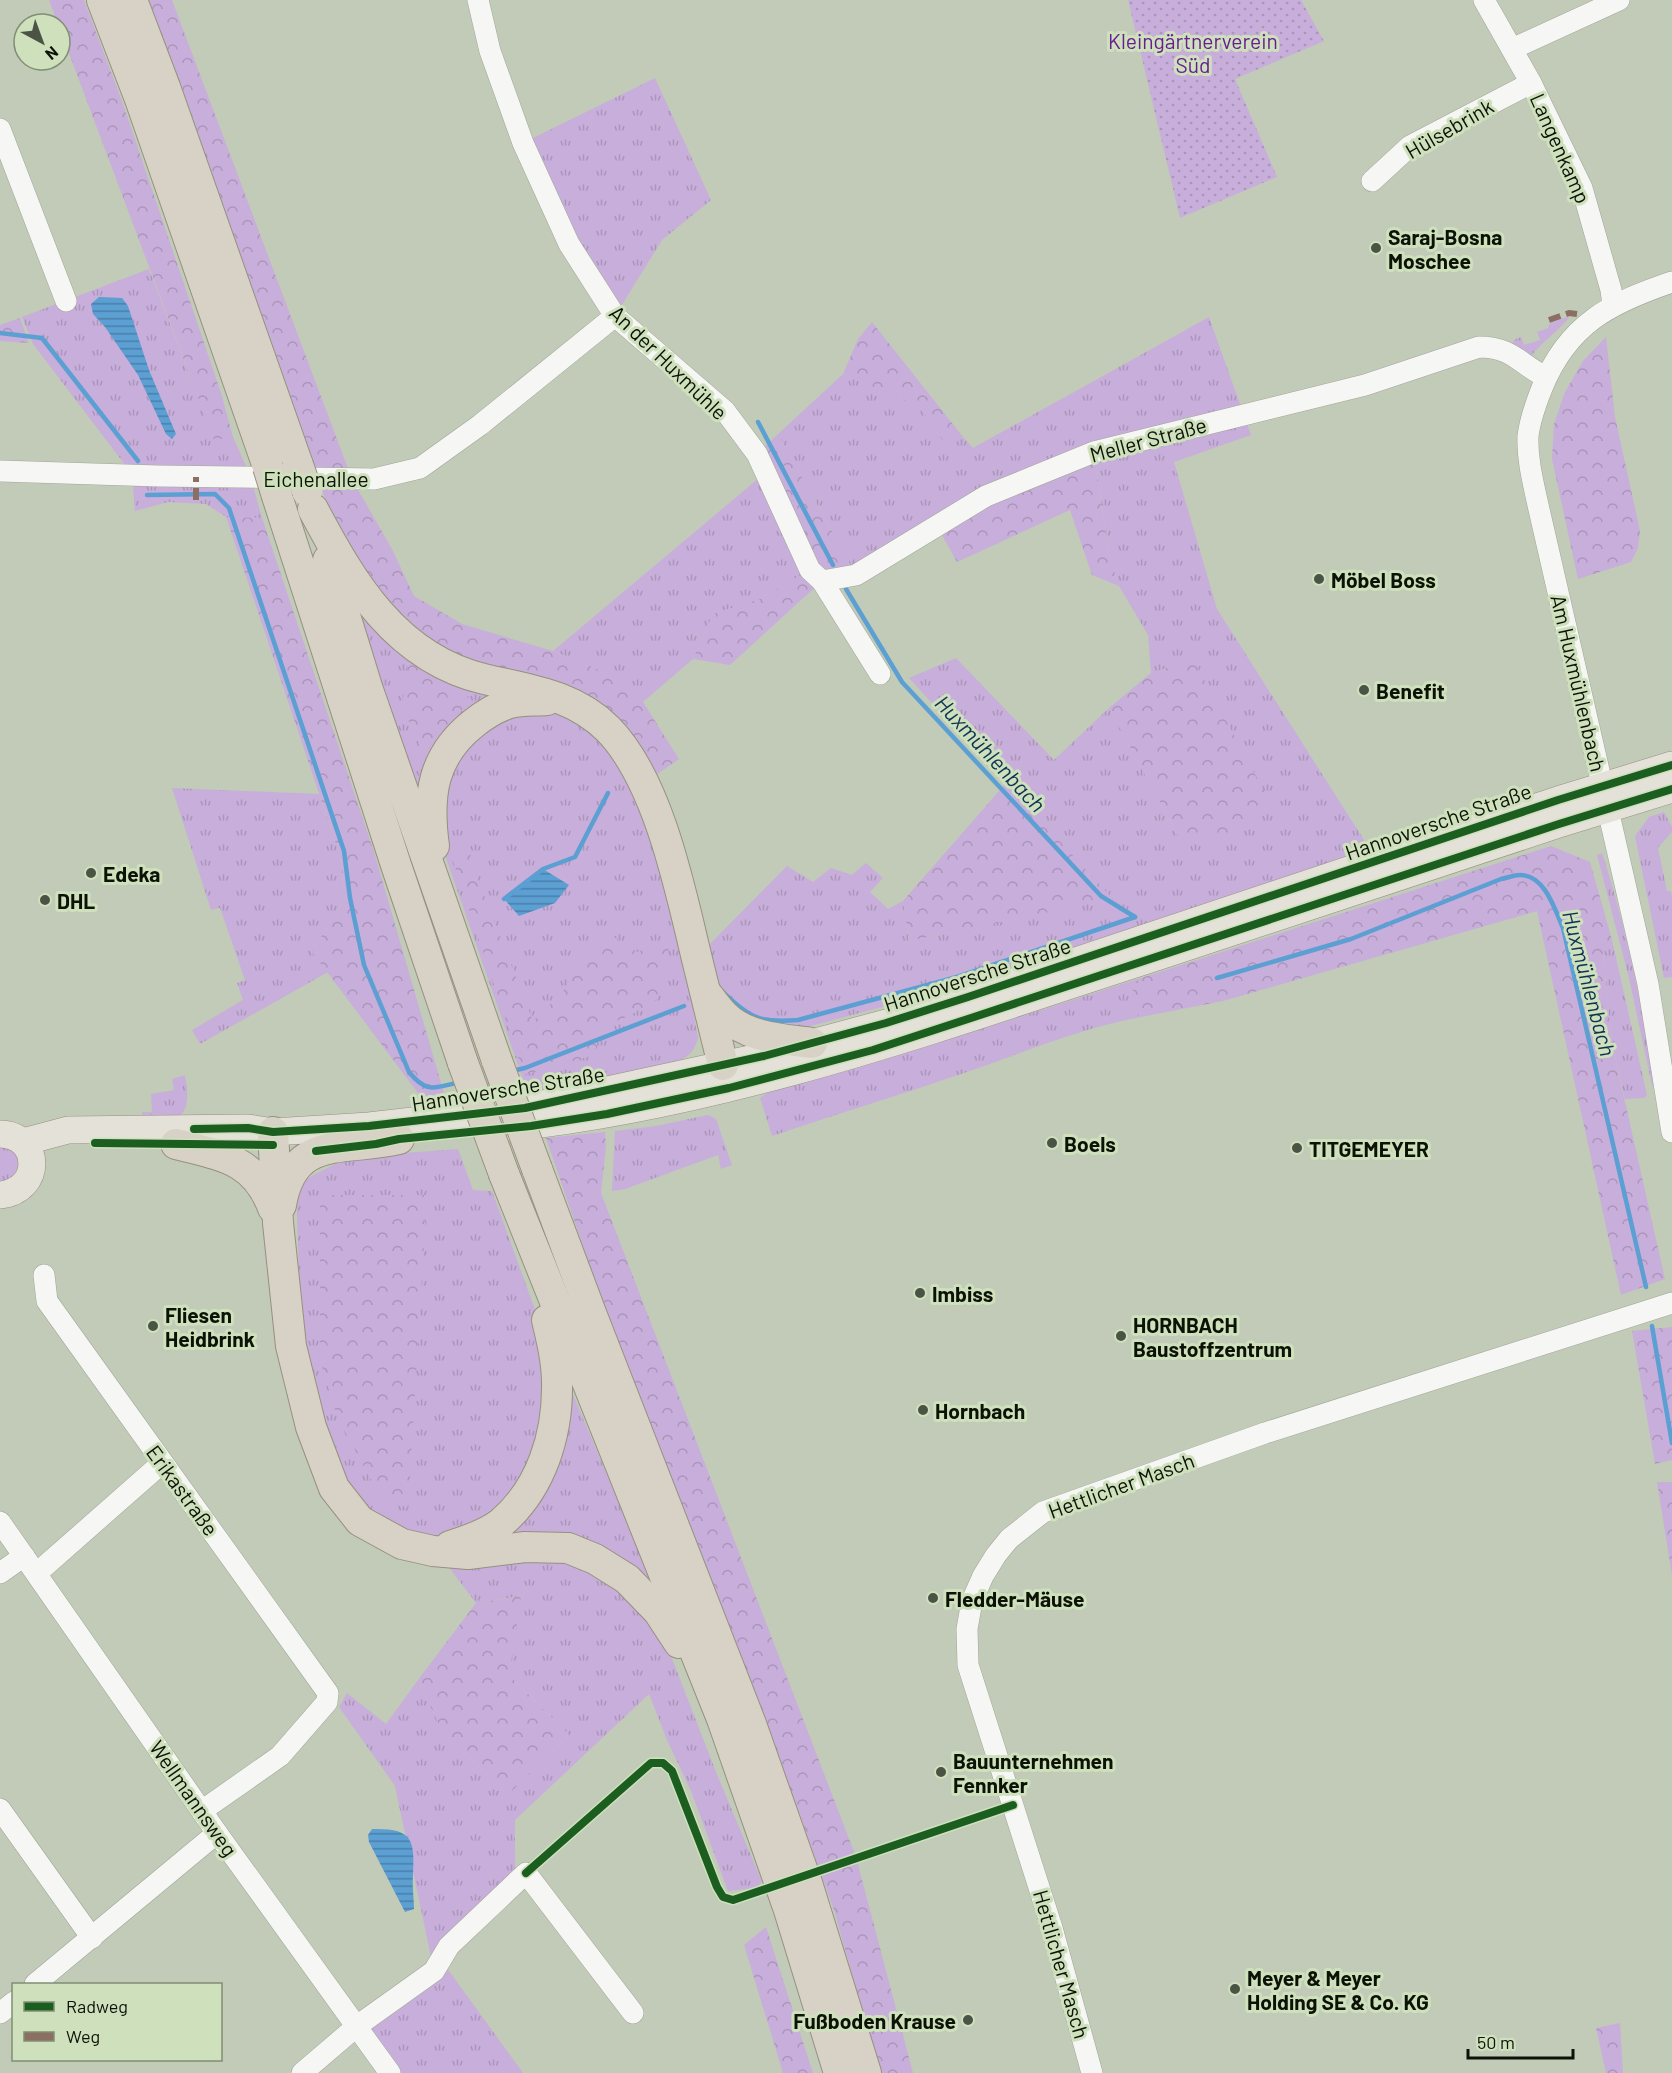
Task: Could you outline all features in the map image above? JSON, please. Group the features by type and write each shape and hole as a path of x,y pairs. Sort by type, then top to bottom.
{"highway":[{"path":"102,0 140,99 268,467 396,865 463,1063 504,1174 722,1719 793,1882 867,2073"},
{"path":"132,0 165,87 306,488 367,687 497,1060 591,1313 751,1724 793,1882 839,2073"},
{"path":"306,488 353,580 376,610 406,641 440,663 482,679 541,691 563,699 585,711 608,729 629,757 644,785 669,849 726,1077"},
{"path":"442,903 432,826 432,795 436,772 448,747 462,732 484,715 511,703 563,699"},
{"path":"705,992 725,1016 746,1030 771,1038 812,1043"},
{"path":"273,1138 278,1222 291,1346 311,1427 334,1488 360,1521 402,1544 433,1551 468,1554 525,1547 568,1548 595,1558 627,1579 658,1611 678,1639 722,1719"},
{"path":"278,1222 287,1183 303,1159 323,1149 376,1144 399,1139"},
{"path":"176,1144 215,1154 248,1169 267,1192 278,1222"},
{"path":"433,1551 467,1540 499,1525 515,1509 541,1470 555,1427 558,1382 554,1348 524,1221"}],"main road":[{"name":"Hannoversche Straße","path":"273,1138 525,1108 726,1077 873,1050 1559,824 1672,765"},
{"name":"Hannoversche Straße","path":"273,1138 376,1137 399,1139 531,1126 607,1114 726,1077 812,1043 968,997 1558,800 1606,798 1672,789"},
{"path":"18,1145 61,1131 95,1128 248,1128 273,1138"},
{"path":"18,1145 39,1154 58,1145 73,1143 176,1144 273,1138"},
{"path":"3,1200 25,1184 32,1168 18,1145"}],"street":[{"name":"An der Huxmühle","path":"478,0 490,51 523,143 569,244 615,315 725,411 756,454 810,570 822,581 880,674"},
{"name":"Langenkamp","path":"1484,0 1531,83 1582,188 1611,290 1613,305"},
{"path":"1512,50 1619,0"},
{"name":"Hülsebrink","path":"1372,182 1410,146 1531,83"},
{"path":"2,141 66,301"},
{"path":"1613,305 1672,282"},
{"name":"Am Huxmühlenbach","path":"1613,305 1586,324 1567,343 1546,377 1534,409 1528,436 1530,468 1648,984 1672,1132"},
{"name":"Eichenallee","path":"0,471 374,480 420,468 480,425 615,315"},
{"name":"Meller Straße","path":"822,581 856,575 986,496 1094,452 1365,385 1479,347 1494,347 1516,356 1546,377"},
{"name":"Erikastraße","path":"44,1275 47,1301 328,1693 327,1702 280,1756 203,1810"},
{"name":"Hettlicher Masch","path":"1092,2073 1052,1928 968,1665 967,1629 972,1601 983,1576 996,1555 1026,1524 1043,1512 1096,1492 1265,1433 1672,1303"},
{"path":"37,1573 162,1463"},
{"name":"Wellmannsweg","path":"0,1522 390,2073"},
{"path":"0,1573 24,1556"},
{"path":"0,1809 92,1938"},
{"path":"36,1983 218,1833"},
{"path":"302,2073 357,2026 434,1971 449,1946 526,1873 633,2013"},
{"path":"0,2013 12,2004"}],"green space":[{"path":"49,0 84,0 123,104 221,393 233,437 214,440 72,61 72,12 54,12"},
{"path":"146,0 172,0 352,479 393,551 414,596 462,624 553,651 597,669 643,702 679,759 653,777 635,747 410,639 337,534 283,375"},
{"name":"Kleingärtnerverein Süd","path":"1128,0 1301,0 1324,41 1235,79 1277,177 1180,218"},
{"path":"655,78 711,200 662,240 615,316 523,143"},
{"path":"149,269 214,439 233,437 250,475 262,518 226,517 206,504 168,502 135,511 132,474 33,344 22,317"},
{"path":"1209,317 1251,435 1174,462 1217,609 1371,851 984,980 803,1028 762,1029 718,991 706,948 787,866 813,882 831,868 852,875 866,863 883,878 870,892 888,909 903,901 909,941 1112,899 909,678 956,658 1054,760 1109,708 1183,845 1193,660 1151,673 1148,635 1119,586 1109,555 1094,452 856,575 778,434 843,374 920,406 948,447 963,437 973,448"},
{"path":"20,318 29,343 0,341 0,325"},
{"path":"1569,318 1560,328 1531,356 1512,344 1514,340 1521,337 1524,345 1540,340 1537,332 1548,328 1550,323"},
{"path":"872,322 963,437 948,448 919,406 843,374 858,339"},
{"path":"1606,337 1615,417 1640,531 1638,548 1631,562 1578,579 1552,459 1554,424 1565,392 1583,361"},
{"path":"778,434 856,575 822,581 730,665 693,659 713,614 760,599 809,570 757,454"},
{"path":"1094,452 1109,555 1119,586 1092,575 1070,510 957,562 937,526"},
{"path":"765,473 810,570 760,599 713,614 693,659 643,702 597,669 553,651"},
{"path":"226,517 262,518 374,852 448,1107 430,1109 312,952 345,898 340,856"},
{"path":"354,596 498,700 423,810"},
{"path":"1193,659 1270,802 1240,832 1183,845 1109,708 1151,673"},
{"path":"408,663 447,680 470,698 426,760 402,706"},
{"path":"553,709 579,719 624,765 677,913 698,1038 692,1051 673,1065 528,1094 436,829 445,766 482,722"},
{"path":"1006,783 1113,899 909,941 903,901"},
{"path":"172,788 319,794 340,856 345,898 312,952 328,972 200,1044 192,1030 243,1000 237,983 245,980 220,908 211,910"},
{"path":"1664,812 1672,827 1672,832 1658,848 1667,891 1671,891 1672,897 1672,977 1664,978 1635,836 1649,817"},
{"path":"1551,846 1590,862 1612,940 1603,952 1612,1044 1665,1279 1621,1295 1537,911 1223,1001 1141,1017 1132,1009 1129,996 1141,978"},
{"path":"468,847 476,874 533,1021 563,992 582,954 614,937 637,952 671,939 657,999 629,1016 595,1029 598,1054 524,1075 450,852"},
{"path":"1602,853 1633,969 1656,1086 1652,1085 1629,978 1597,855"},
{"path":"1612,940 1647,1095 1644,1098 1625,1099 1612,1044 1603,952"},
{"path":"1141,978 1129,996 1132,1009 1141,1017 1075,1034 772,1136 760,1098 767,1093 938,1043"},
{"path":"185,1075 187,1099 184,1111 180,1115 167,1119 142,1115 142,1112 152,1112 151,1094 174,1090 172,1079"},
{"path":"708,1115 716,1119 732,1165 721,1169 718,1155 625,1189 612,1191 615,1131 656,1126"},
{"path":"605,1132 606,1146 601,1193 856,1857 913,2073 879,2073 834,1910 764,1720 613,1334 546,1138"},
{"path":"0,1144 8,1145 22,1160 16,1179 0,1184"},
{"path":"458,1149 473,1190 492,1191 542,1329 548,1427 496,1520 433,1539 407,1536 359,1508 329,1456 301,1340 296,1184 349,1157"},
{"path":"320,1195 427,1195 408,1508 380,1496 337,1417 320,1360"},
{"path":"1672,1327 1672,1460 1655,1464 1632,1331"},
{"path":"553,1348 655,1587 595,1559 467,1540 541,1470"},
{"path":"1657,1482 1672,1482 1672,1575"},
{"path":"560,1556 620,1587 664,1638 762,1882 756,1888 728,1891 691,1791 649,1694 515,1820 515,1874 441,1960 523,2073 390,2073 357,2026 434,1971 395,1786 339,1707 347,1693 386,1724 418,1680 442,1731 508,1795 569,1735 509,1675 520,1596 476,1603 448,1566"},
{"path":"521,1596 509,1675 569,1735 508,1795 442,1731 418,1680 476,1603"},
{"path":"766,1927 813,2073 783,2073 744,1945"},
{"path":"1620,2023 1623,2073 1606,2073 1596,2028"}],"water":[{"path":"99,297 122,298 128,306 149,370 176,434 172,439 166,434 138,375 105,327 93,314 91,304"},
{"path":"543,869 569,885 555,903 519,916 504,899"},
{"path":"372,1829 396,1831 408,1838 413,1852 414,1909 405,1912 369,1842 368,1835"}],"waterway":[{"path":"0,333 42,338 138,461"},
{"name":"Huxmühlenbach","path":"758,422 833,565"},
{"path":"147,495 215,494 229,508 344,851 350,898 364,965 409,1072 426,1086 444,1086 460,1082"},
{"name":"Huxmühlenbach","path":"846,589 902,682 1101,896 1135,917"},
{"path":"504,899 543,869 575,857 608,793"},
{"name":"Huxmühlenbach","path":"1217,978 1351,939 1501,879 1520,875 1536,881 1548,895 1563,928 1646,1287"},
{"path":"724,993 742,1009 765,1020 798,1020 957,977 1135,917"},
{"path":"512,1071 684,1006"},
{"name":"Huxmühlenbach","path":"1652,1326 1672,1443"}],"marked path":[{"path":"1549,320 1569,313 1577,314"},
{"path":"196,477 196,500"}],"cycle path":[{"path":"194,1129 248,1128 273,1132 369,1126 525,1108 764,1056 886,1023 968,997 1558,800 1672,765"},
{"path":"316,1151 399,1139 531,1126 607,1114 729,1088 873,1050 1559,824 1672,789"},
{"path":"95,1143 273,1145"},
{"path":"526,1873 651,1763 663,1763 672,1771 717,1887 723,1897 733,1900 1013,1805"}],"place":[{"name":"Saraj-Bosna Moschee","path":"1376,248"},
{"name":"Möbel Boss","path":"1319,579"},
{"name":"Benefit","path":"1364,690"},
{"name":"Edeka","path":"91,873"},
{"name":"DHL","path":"45,900"},
{"name":"Boels","path":"1052,1143"},
{"name":"TITGEMEYER","path":"1297,1148"},
{"name":"Imbiss","path":"920,1293"},
{"name":"Fliesen Heidbrink","path":"153,1326"},
{"name":"HORNBACH Baustoffzentrum","path":"1121,1336"},
{"name":"Hornbach","path":"923,1410"},
{"name":"Fledder-Mäuse","path":"933,1598"},
{"name":"Bauunternehmen Fennker","path":"941,1772"},
{"name":"Meyer & Meyer Holding SE & Co. KG","path":"1235,1989"},
{"name":"Fußboden Krause","path":"968,2020"}]}
